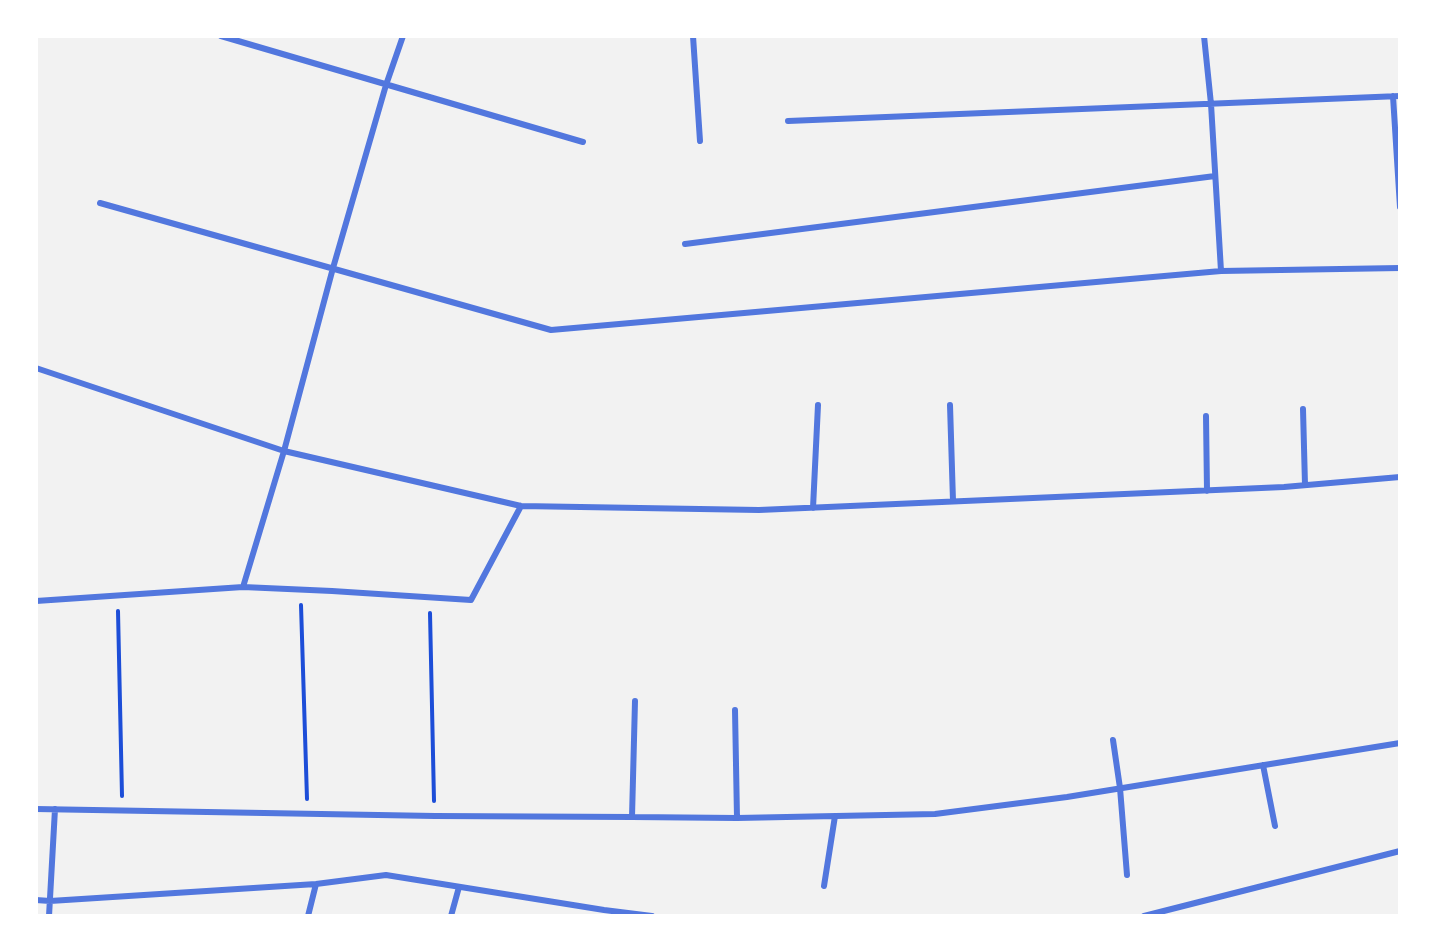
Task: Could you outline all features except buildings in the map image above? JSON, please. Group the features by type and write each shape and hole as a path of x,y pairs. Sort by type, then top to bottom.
{"street":[{"path":"221,36 583,142"},
{"path":"243,587 284,451 333,268 386,85 403,36"},
{"path":"693,36 700,141"},
{"path":"1204,36 1211,104 1221,271"},
{"path":"788,121 1397,96 1400,207"},
{"path":"685,244 1215,176"},
{"path":"100,203 551,330 1221,271 1400,268"},
{"path":"36,368 284,451 521,506 759,510 1207,491 1400,477"},
{"path":"813,508 818,405"},
{"path":"950,405 953,501"},
{"path":"1303,409 1305,485"},
{"path":"1206,416 1207,491"},
{"path":"36,601 243,587 471,600 521,506"},
{"path":"632,817 635,701"},
{"path":"735,710 737,818"},
{"path":"1113,740 1120,788 1127,875"},
{"path":"36,809 435,816 737,818 935,814 1120,788 1400,743"},
{"path":"1263,765 1275,826"},
{"path":"49,916 55,809"},
{"path":"824,886 836,816"},
{"path":"1144,916 1400,851"},
{"path":"36,900 316,884 386,876 603,913 652,916"},
{"path":"308,916 316,884"},
{"path":"451,916 459,887"}],"path":[{"path":"301,590 307,813"},
{"path":"118,595 122,810"},
{"path":"430,597 435,816"}]}
